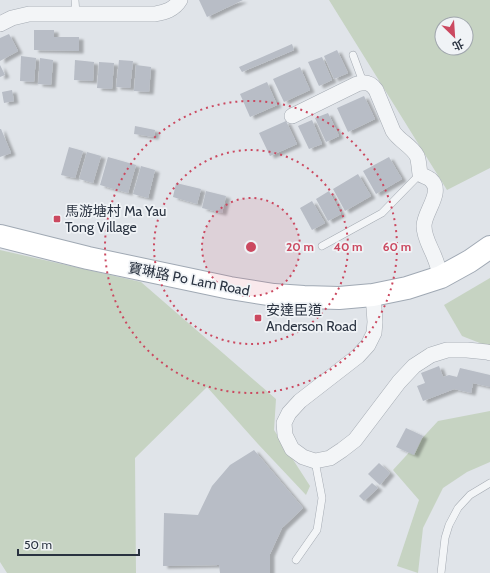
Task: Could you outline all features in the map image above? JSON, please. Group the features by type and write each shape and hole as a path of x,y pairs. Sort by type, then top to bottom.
{"main road":[{"name":"寶琳路 Po Lam Road","path":"0,236 88,258 230,288 274,295 332,298 373,295 407,288 441,276 470,261 490,247"}],"street":[{"path":"0,24 12,18 29,14 75,7 154,14 168,11 180,0"},
{"path":"292,116 357,84 363,82 373,86 396,137 412,149 418,160 420,174 431,180 436,187 436,195 426,216 424,226 426,237 441,276"},
{"path":"373,295 374,333 368,345 358,356 300,401 289,413 284,424 285,435 292,449 303,457 315,461 330,458 355,440 399,382 414,366 431,355 447,350 466,350 490,353"}],"lane":[{"path":"353,54 363,82"},
{"path":"322,246 382,214 420,174"},
{"path":"296,560 317,530 322,498 315,461"},
{"path":"441,573 445,538 449,525 458,508 470,495 490,483"}],"green space":[{"path":"329,0 490,0 490,168 447,190"},
{"path":"0,250 141,282 276,399 274,430 310,486 306,495 207,387 135,458 136,573 7,573 0,562"},
{"path":"490,278 490,347 462,336 444,305"},
{"path":"490,411 490,462 467,472 443,488 423,528 418,573 397,566 419,500 393,470 438,421"}],"building":[{"path":"199,0 243,0 207,17"},
{"path":"34,30 54,30 54,37 79,37 79,51 34,50"},
{"path":"9,34 18,51 0,61 0,38"},
{"path":"292,44 294,50 242,72 239,67"},
{"path":"337,50 348,73 334,79 324,56"},
{"path":"21,56 36,58 34,82 20,81"},
{"path":"322,57 332,80 319,86 308,62"},
{"path":"40,58 53,60 51,85 38,84"},
{"path":"75,60 94,62 93,81 74,80"},
{"path":"119,60 133,61 130,88 116,87"},
{"path":"99,62 114,63 112,89 97,88"},
{"path":"0,65 5,75 0,77"},
{"path":"136,65 151,67 149,92 134,91"},
{"path":"300,67 310,90 284,102 273,79"},
{"path":"267,82 277,105 250,117 240,94"},
{"path":"12,90 14,101 4,103 2,92"},
{"path":"364,96 375,119 348,132 337,108"},
{"path":"328,113 339,136 326,142 315,118"},
{"path":"312,120 322,144 309,149 298,126"},
{"path":"286,121 297,144 270,156 259,133"},
{"path":"135,126 155,130 154,137 134,134"},
{"path":"0,129 11,153 0,157"},
{"path":"69,147 83,151 75,178 61,175"},
{"path":"87,152 101,156 93,183 79,179"},
{"path":"108,157 136,165 128,193 100,185"},
{"path":"389,157 402,179 376,194 363,171"},
{"path":"141,166 155,170 148,198 133,194"},
{"path":"358,174 371,196 345,211 333,189"},
{"path":"176,183 201,189 197,204 173,197"},
{"path":"206,191 226,196 222,213 202,208"},
{"path":"329,191 341,214 328,221 316,199"},
{"path":"312,201 325,223 312,230 300,208"},
{"path":"439,366 443,377 449,375 457,377 460,368 490,375 490,387 473,383 471,393 454,389 423,401 417,386 425,383 421,373"},
{"path":"406,428 423,436 414,455 396,447"},
{"path":"254,450 303,508 282,528 270,554 270,573 220,573 219,565 163,566 164,513 198,515 212,486 230,465"},
{"path":"379,463 390,473 380,485 368,474"},
{"path":"372,483 378,488 364,501 359,496"}],"place":[{"name":"馬游塘村 Ma Yau Tong Village","path":"57,219"},
{"name":"安達臣道 Anderson Road","path":"258,318"}]}
